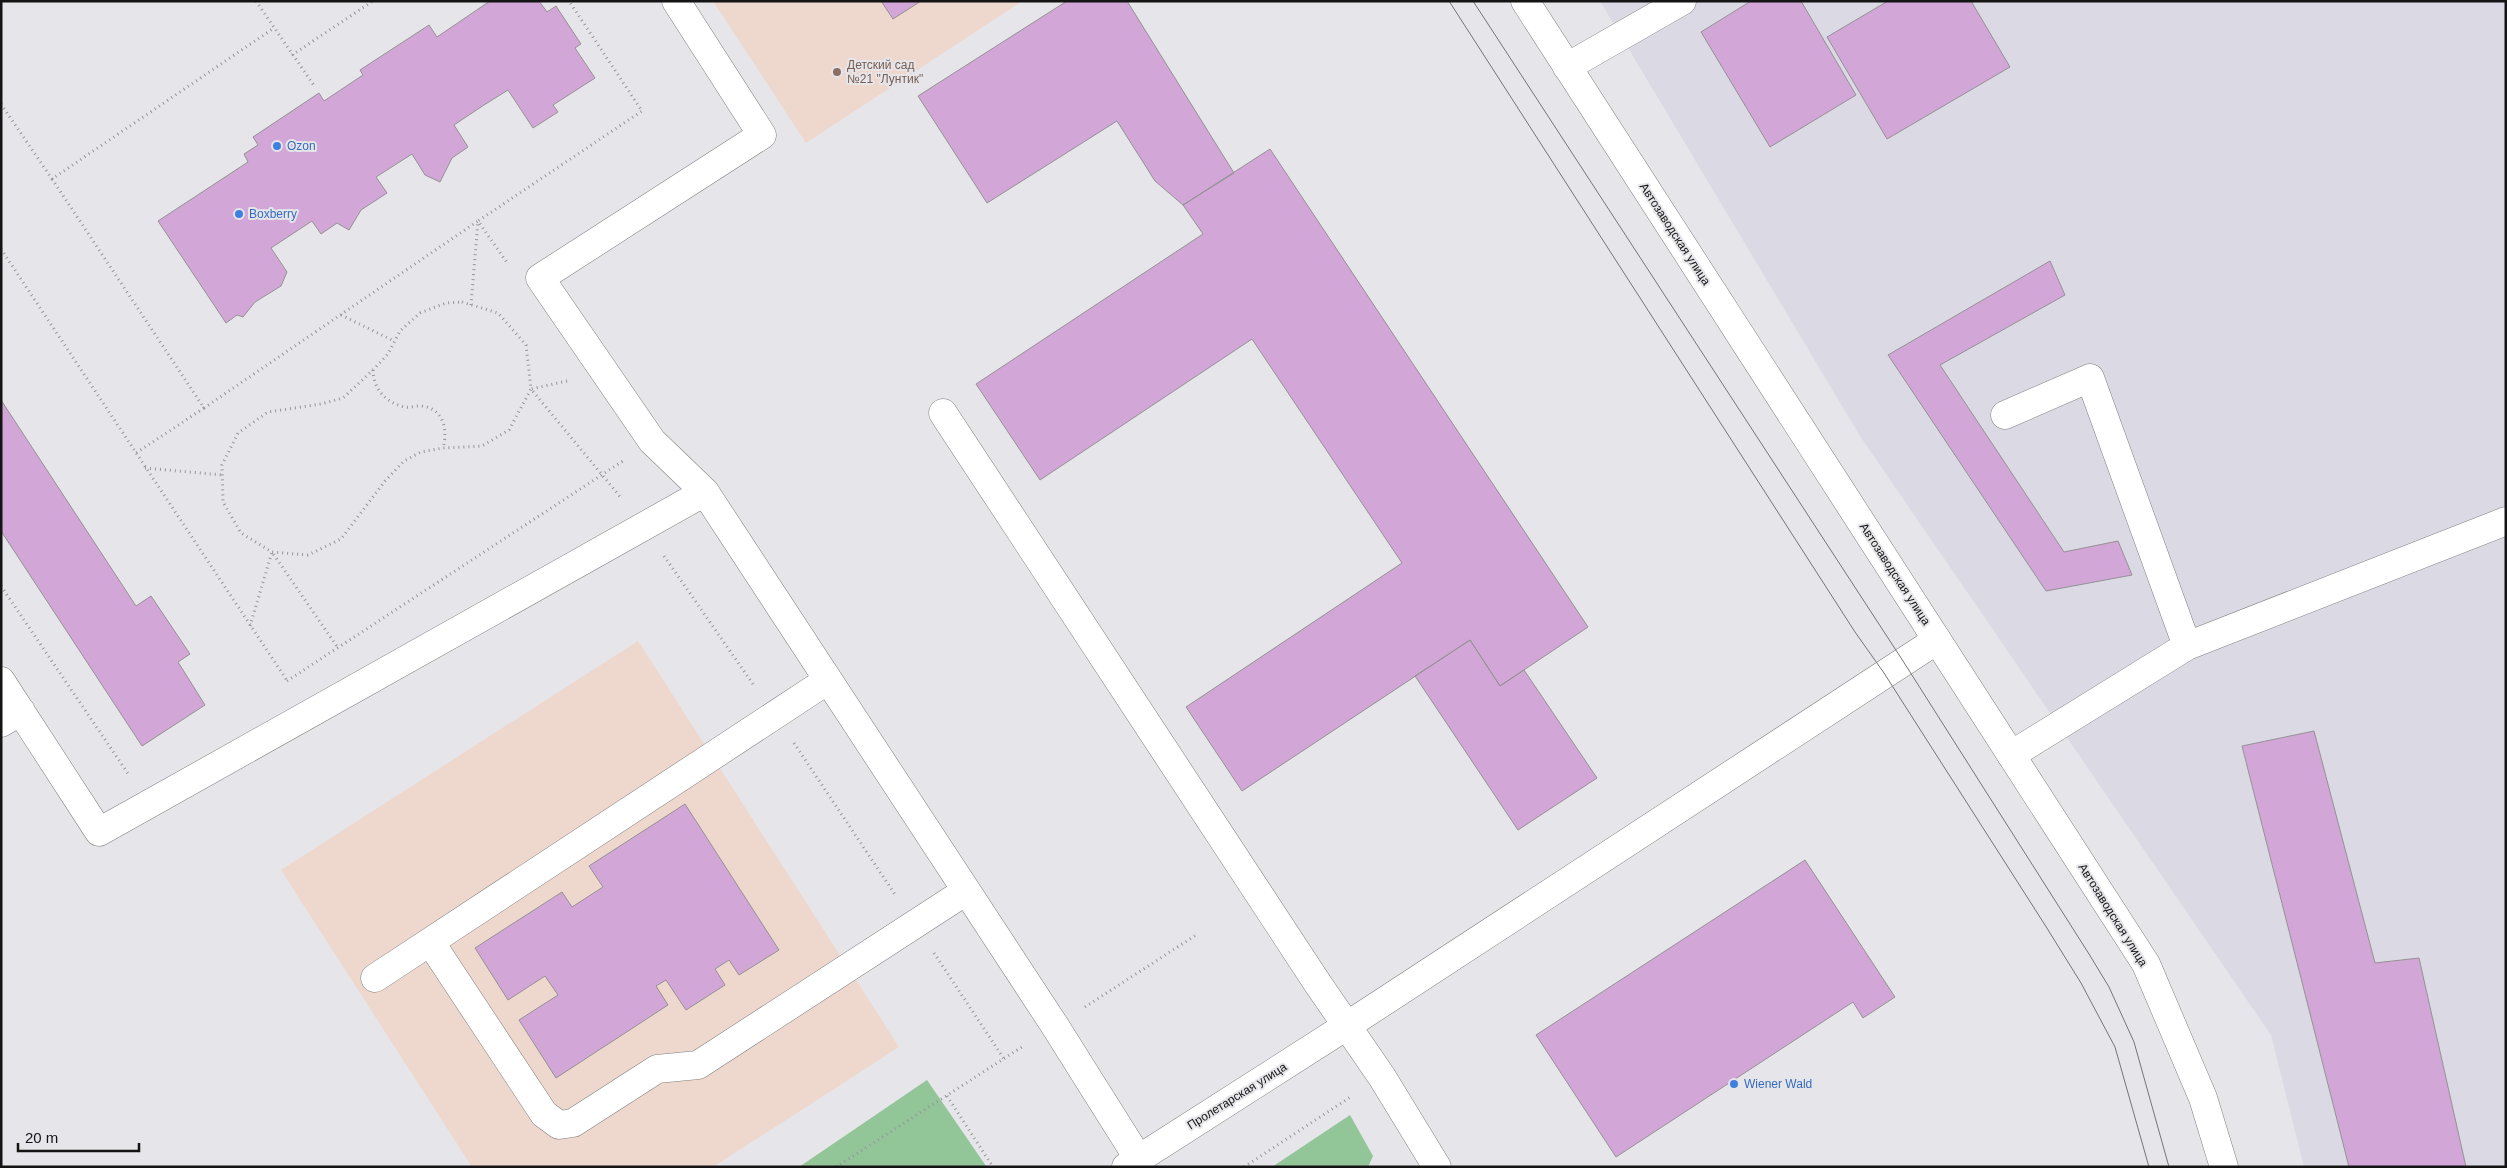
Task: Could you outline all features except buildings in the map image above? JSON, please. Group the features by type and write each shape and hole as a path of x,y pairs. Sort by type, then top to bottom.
{"main road":[{"path":"676,1 762,135 540,278 652,441 705,492 1055,1026 1132,1163"},
{"name":"Автозаводская улица","path":"1525,1 2146,964 2203,1098 2224,1167"},
{"path":"1567,67 1682,1"},
{"path":"2005,415 2090,378 2187,646"},
{"path":"944,413 1318,984 1348,1025 1437,1167"},
{"path":"1,681 11,717 99,832 705,492"},
{"path":"2011,755 2187,646 2506,521"},
{"name":"Пролетарская улица","path":"1132,1163 1348,1025 1937,640"},
{"path":"375,978 431,943 828,680"},
{"path":"431,943 544,1114 559,1125 573,1124 657,1069 698,1065 966,891"}],"path":[{"path":"256,1 315,87"},
{"path":"292,55 373,1"},
{"path":"136,453 642,111 569,1"},
{"path":"52,179 274,28"},
{"path":"1,104 204,408"},
{"path":"478,222 512,270"},
{"path":"471,305 478,222"},
{"path":"1,249 287,681 624,460"},
{"path":"338,648 272,552 241,533 223,502 222,465 238,433 268,412 321,404 343,398 388,354 400,331 420,313 446,303 462,302 498,313 526,345 531,389 644,526 775,716 1004,1059"},
{"path":"341,314 394,342"},
{"path":"373,370 374,384 382,395 408,408 422,406 435,410 444,421 447,435 444,448"},
{"path":"272,552 308,554 341,539 385,481 404,461 421,452 444,448 482,446 510,430 531,389 568,380"},
{"path":"145,468 222,474"},
{"path":"250,626 272,552"},
{"path":"1,586 133,782"},
{"path":"836,1167 1196,935"},
{"path":"1244,1167 1382,1077"},
{"path":"947,1096 993,1167"}],"shaded area":[{"name":"Детский сад №21 \"Лунтик\"","path":"713,1 1022,1 806,143"},
{"path":"1600,1 2506,1 2506,1167 2304,1167 2271,1035 1860,436"},
{"path":"638,641 899,1047 713,1167 472,1167 281,870"}],"green space":[{"path":"927,1080 986,1166 799,1167"},
{"path":"1350,1115 1373,1156 1368,1167 1272,1167"}],"tram line":[{"path":"1449,1 1855,632 1884,673 2081,983 2115,1047 2149,1167"},
{"path":"1473,1 1903,661 2109,987 2134,1042 2169,1167"}],"place":[{"name":"Детский сад №21 \"Лунтик\"","path":"837,72"},
{"name":"Ozon","path":"277,146"},
{"name":"Boxberry","path":"239,214"},
{"name":"Wiener Wald","path":"1734,1084"}]}
